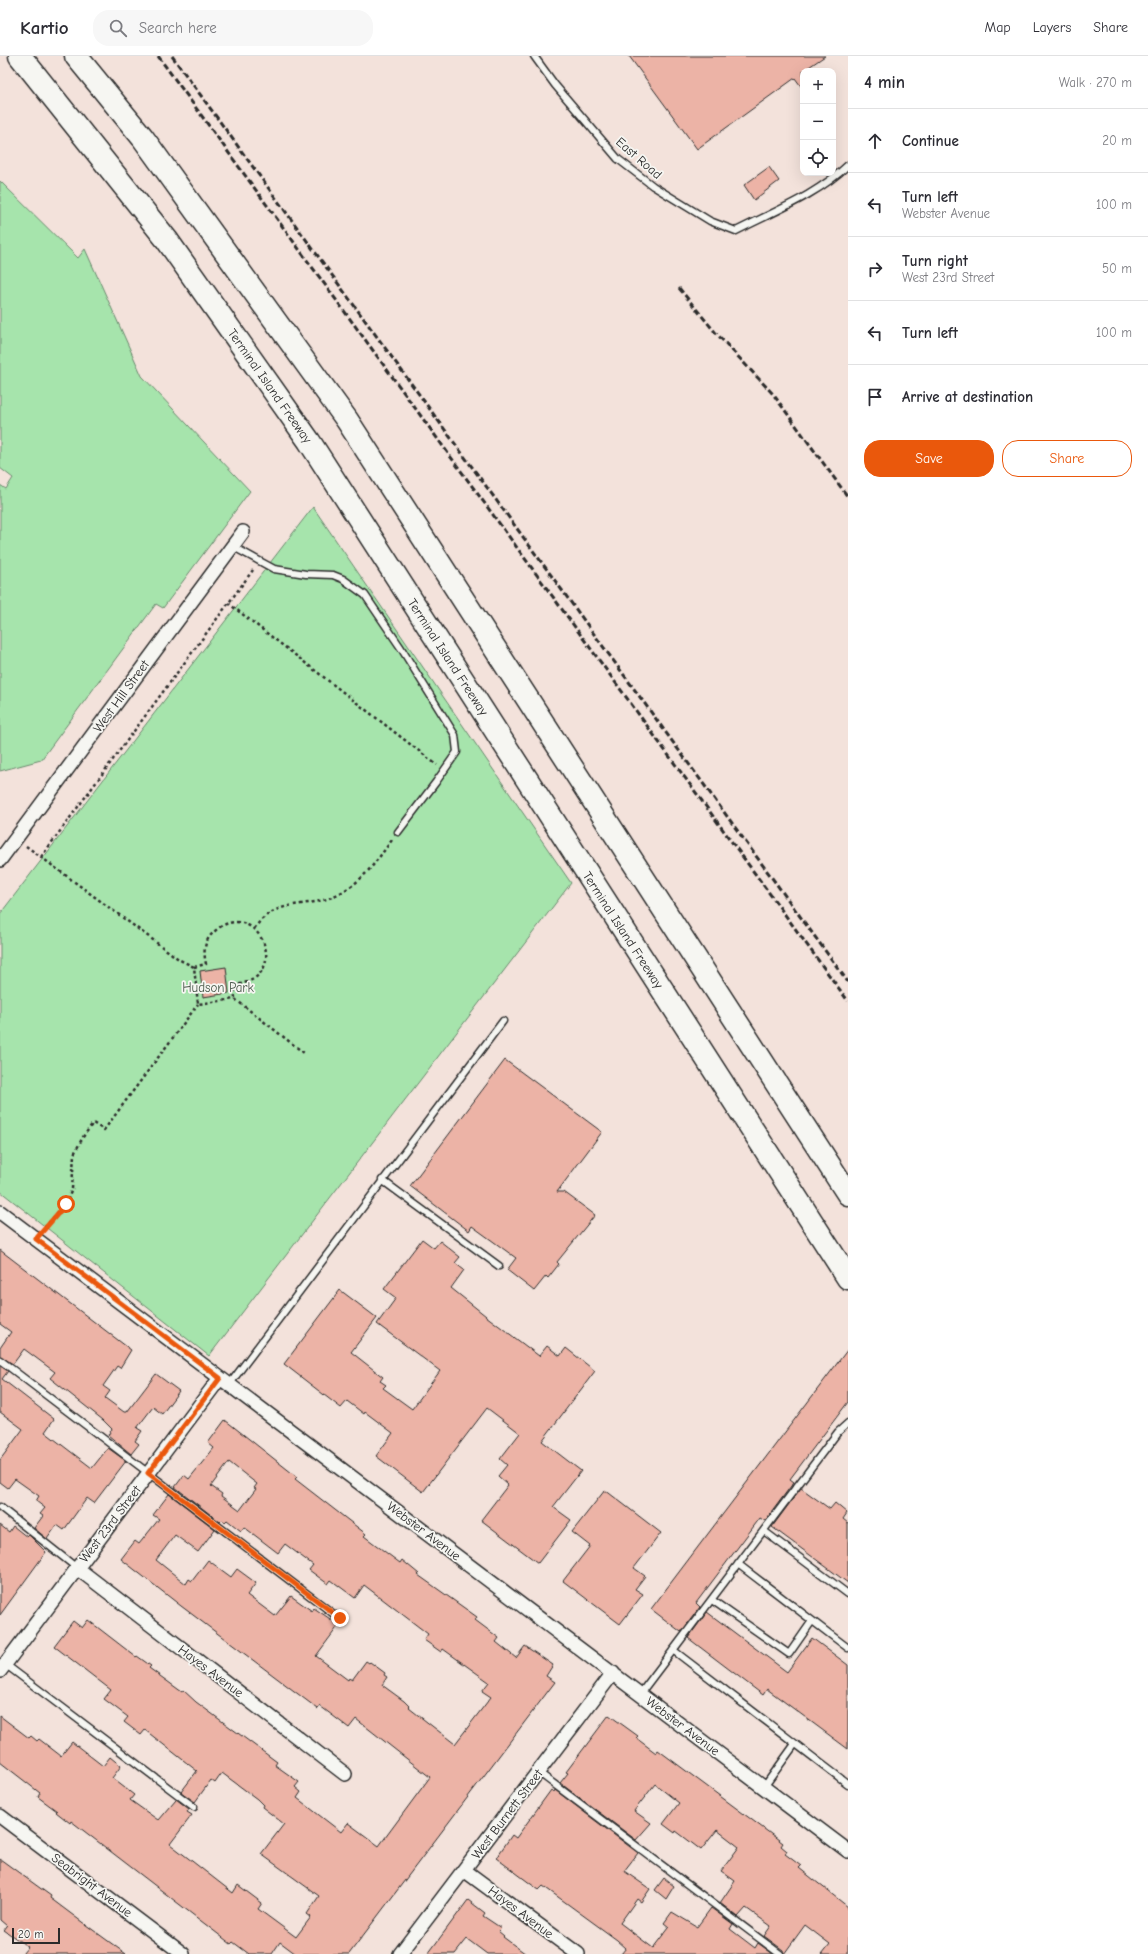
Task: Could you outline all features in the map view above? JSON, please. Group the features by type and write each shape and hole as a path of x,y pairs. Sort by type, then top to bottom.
{"highway":[{"name":"Terminal Island Freeway","path":"20,56 167,240 309,441 848,1278"},
{"path":"76,56 143,138 347,420 848,1194"}],"street":[{"name":"West Hill Street","path":"0,860 243,532"},
{"name":"Webster Avenue","path":"0,1212 848,1851"},
{"name":"West 23rd Street","path":"2,1667 148,1473 225,1381"},
{"name":"Hayes Avenue","path":"77,1568 345,1774"},
{"name":"West Burnett Street","path":"400,1954 613,1674"},
{"name":"Seabright Avenue","path":"0,1816 184,1954"},
{"name":"Hayes Avenue","path":"464,1870 578,1954"}],"lane":[{"name":"East Road","path":"534,56 555,85 618,159 653,186 710,221 736,231 808,195 832,180 848,165"},
{"path":"232,546 274,569 306,574 333,575 343,578 365,595 401,648 455,735 457,752 398,832"},
{"path":"225,1381 504,1021"},
{"path":"382,1180 499,1266"},
{"path":"0,1360 340,1618"},
{"path":"640,1694 838,1432 848,1423"},
{"path":"0,1507 77,1568"},
{"path":"764,1531 848,1594"},
{"path":"738,1564 848,1648"},
{"path":"712,1600 789,1654 812,1621"},
{"path":"673,1650 848,1784"},
{"path":"2,1667 194,1807"},
{"path":"764,1787 795,1744"},
{"path":"538,1772 780,1954"}],"path":[{"path":"41,857 228,603 260,562"},
{"path":"228,603 444,771"},
{"path":"254,929 258,922 269,914 282,908 334,896 355,884 364,876 398,832"},
{"path":"16,839 180,960 194,967 206,964 204,953 206,943 211,934 219,927 229,923 240,923 254,929 264,941 267,952 266,962 261,972 254,979 245,984 234,985 235,999"},
{"path":"36,1239 66,1204 72,1189 74,1154 83,1137 94,1122 104,1130 198,1004 194,967"},
{"path":"198,1004 235,999 304,1053"}],"green space":[{"path":"0,181 78,258 85,249 142,376 250,491 163,608 156,604 41,760 0,771 0,485 6,489 13,478 0,468"},
{"name":"Hudson Park","path":"313,507 571,883 209,1356 0,1191 0,914"}],"building":[{"path":"629,56 825,56 807,68 800,68 800,85 795,78 697,149"},
{"path":"769,167 779,181 754,200 744,185"},
{"path":"226,967 229,993 203,997 200,971"},
{"path":"505,1060 602,1132 557,1192 564,1192 595,1215 557,1262 559,1264 548,1278 546,1276 534,1291 507,1270 516,1258 472,1226 469,1231 410,1186"},
{"path":"422,1239 434,1248 440,1241 460,1257 455,1263 464,1270 451,1288 486,1316 539,1356 547,1346 560,1356 566,1348 595,1371 542,1441 581,1471 553,1507 571,1520 538,1563 481,1520 508,1485 498,1476 507,1465 500,1459 520,1433 487,1408 423,1492 376,1456 393,1433 365,1412 364,1414 347,1401 341,1408 284,1364 340,1290 377,1318 351,1352 383,1377 380,1381 386,1385 383,1388 412,1409 440,1371 377,1324 396,1298 384,1289"},
{"path":"0,1250 131,1350 120,1368 117,1366 103,1386 110,1391 105,1398 124,1412 127,1412 156,1374 179,1391 162,1414 153,1407 137,1428 142,1431 135,1441 139,1444 131,1454 108,1435 112,1429 103,1420 50,1378 55,1372 24,1349 13,1364 0,1356 0,1348 11,1332 0,1324"},
{"path":"848,1349 848,1402 790,1479 794,1482 765,1521 760,1518 696,1603 700,1607 681,1632 651,1609"},
{"path":"0,1366 8,1371 2,1379 54,1419 45,1432 92,1468 108,1448 126,1461 94,1503 87,1498 64,1530 57,1525 47,1539 34,1528 43,1516 40,1514 45,1508 36,1501 39,1496 15,1479 8,1488 0,1482 0,1460 23,1429 0,1412"},
{"path":"225,1420 297,1477 295,1479 366,1534 364,1536 400,1563 402,1560 419,1574 418,1575 477,1617 475,1620 499,1638 496,1642 516,1658 525,1646 553,1665 546,1676 555,1682 349,1954 296,1954 280,1942 272,1954 249,1954 233,1942 231,1944 71,1821 70,1823 38,1797 40,1793 0,1762 0,1716 29,1738 31,1736 37,1741 39,1739 61,1756 72,1742 103,1766 110,1757 121,1766 112,1778 134,1795 130,1800 158,1820 176,1799 189,1809 187,1812 192,1815 170,1844 233,1893 238,1885 262,1903 258,1909 296,1937 311,1917 307,1914 319,1896 261,1854 284,1824 262,1807 263,1805 257,1799 222,1773 215,1783 211,1780 195,1802 181,1792 197,1771 145,1730 141,1735 124,1722 128,1717 104,1699 111,1690 54,1646 73,1621 82,1628 88,1620 136,1657 137,1656 151,1666 149,1668 182,1692 183,1690 196,1702 277,1762 275,1765 299,1782 295,1787 301,1792 297,1798 341,1832 348,1823 379,1846 430,1777 356,1719 349,1728 320,1706 318,1709 121,1559 135,1541 139,1544 159,1519 153,1515 169,1494 215,1529 198,1552 175,1535 156,1560 186,1584 189,1579 192,1581 208,1560 231,1577 237,1569 256,1583 247,1595 275,1616 291,1596 312,1611 314,1608 339,1625 316,1656 348,1680 349,1678 352,1680 366,1661 369,1663 370,1662 385,1673 384,1675 387,1677 382,1685 404,1701 410,1707 409,1708 455,1744 491,1697 482,1691 489,1682 443,1649 441,1652 424,1640 428,1634 364,1585 355,1598 331,1580 328,1584 309,1570 313,1565 285,1544 278,1553 244,1527 241,1531 227,1520 225,1522 222,1520 220,1522 175,1487 184,1475 189,1479 214,1448 208,1443","holes":["229,1462 257,1484 254,1488 256,1489 240,1510 221,1496 222,1494 211,1486"]},
{"path":"801,1488 830,1509 835,1503 847,1513 843,1519 848,1523 848,1583 772,1527"},
{"path":"605,1490 661,1533 634,1568 645,1576 635,1589 643,1594 620,1624 563,1581 590,1546 572,1532"},
{"path":"0,1525 9,1532 13,1526 27,1537 29,1535 46,1552 0,1615"},
{"path":"707,1612 787,1672 812,1638 848,1665 848,1749 767,1689 763,1695 688,1638"},
{"path":"609,1715 638,1736 636,1738 656,1753 658,1750 783,1843 781,1846 787,1851 785,1854 801,1866 799,1868 848,1907 848,1954 822,1954 830,1944 805,1925 784,1954 783,1950 764,1936 771,1926 746,1908 738,1917 720,1903 735,1881 721,1871 739,1847 717,1830 701,1850 676,1831 675,1833 663,1824 679,1803 655,1784 634,1811 651,1823 636,1840 560,1783 568,1773 566,1772"},
{"path":"551,1790 554,1792 555,1790 638,1853 624,1871 650,1889 641,1902 637,1899 620,1923 653,1948 669,1927 664,1923 672,1912 697,1927 711,1908 733,1924 730,1929 755,1948 758,1943 773,1954 621,1954 626,1948 617,1940 543,1886 539,1890 496,1858 512,1835 516,1838"},
{"path":"0,1859 126,1954 22,1954 28,1947 4,1930 7,1926 0,1920"},
{"path":"664,1878 674,1886 666,1899 655,1890"},
{"path":"468,1900 485,1913 483,1916 501,1928 498,1931 504,1936 503,1937 526,1954 487,1954 467,1939 455,1954 428,1954"}],"railway":[{"path":"158,56 848,1001"},
{"path":"172,56 848,982"},
{"path":"679,288 715,332 773,394 848,497"}],"route":[{"path":"66,1204 36,1239 220,1378 148,1473 340,1618"}]}
